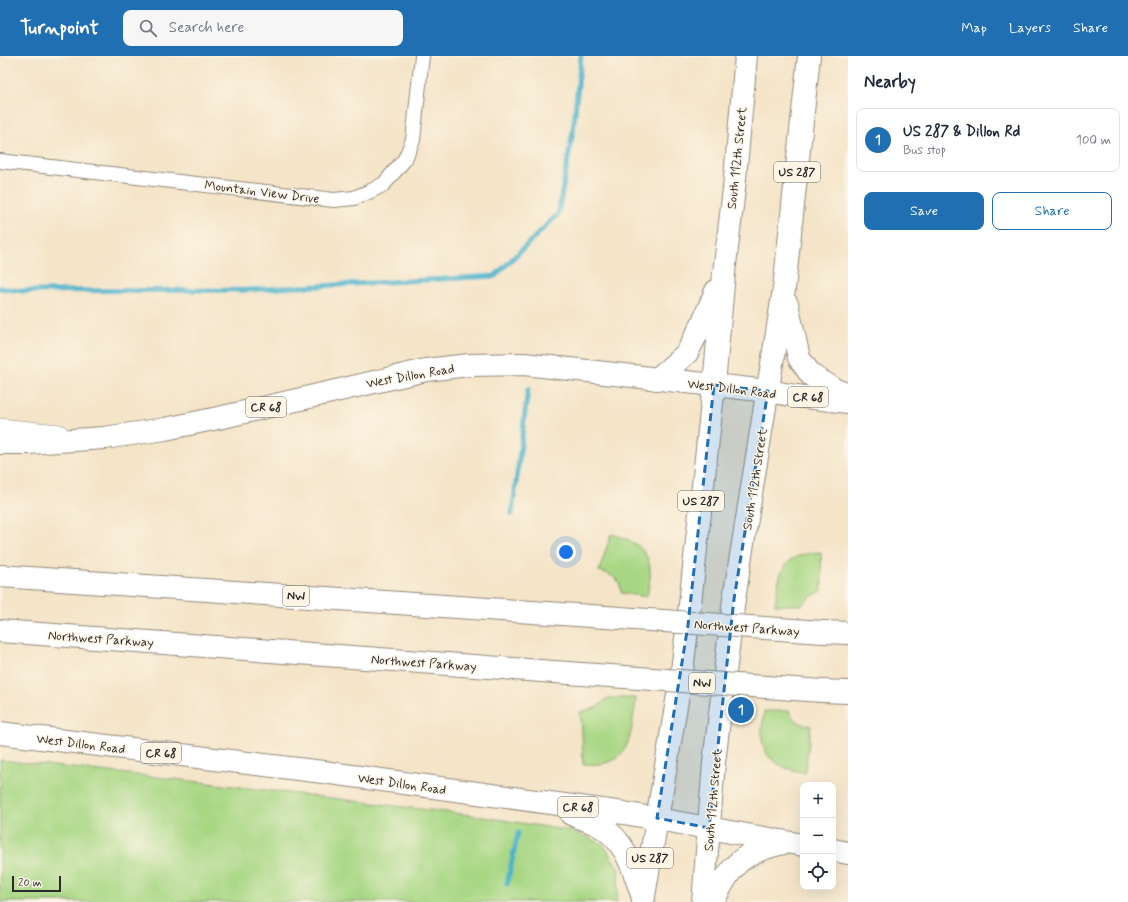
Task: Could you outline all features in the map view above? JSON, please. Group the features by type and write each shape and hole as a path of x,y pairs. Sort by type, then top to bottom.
{"main road":[{"name":"South 112th Street","path":"643,900 682,671 688,622 714,385 746,56"},
{"name":"South 112th Street","path":"703,902 714,762 734,599 784,289 809,56"},
{"path":"657,379 687,353 701,326 724,273"},
{"path":"784,289 799,358 811,375 834,389 848,395"},
{"name":"West Dillon Road","path":"0,428 104,438 165,429 209,420 433,369 524,364 768,391 848,402"},
{"path":"0,443 29,443 104,438"},
{"name":"Northwest Parkway","path":"0,576 848,634"},
{"name":"Northwest Parkway","path":"0,630 582,674 848,692"},
{"name":"West Dillon Road","path":"0,733 323,772 500,796 657,818 795,843"},
{"path":"500,796 560,810 595,823 614,835 625,850 643,900"},
{"path":"713,902 732,868 746,856 763,848 795,843"},
{"path":"836,851 848,853"}],"street":[{"name":"Mountain View Drive","path":"0,161 334,200 354,198 384,184 405,159 413,140 422,56"}],"highlighted area":[{"path":"714,385 768,391 734,599 709,828 657,818 688,625"}],"green space":[{"path":"611,534 631,541 646,555 649,561 650,569 647,597 621,593 621,588 615,578 599,571"},
{"path":"821,552 822,591 811,596 802,605 775,605 781,573 790,560 798,556"},
{"path":"608,698 636,698 631,731 625,749 613,760 605,763 583,764 580,712 596,708"},
{"path":"764,711 790,711 795,720 811,726 805,773 784,767 769,757 763,744 762,736"},
{"path":"0,760 183,780 470,815 572,831 603,844 619,869 617,902 0,902"}],"waterway":[{"path":"0,288 22,291 247,290 495,276 558,214 573,131 581,56"},
{"path":"512,514 528,389"},
{"path":"507,884 518,833"}],"place":[{"name":"US 287 & Dillon Rd","path":"741,710"}]}
